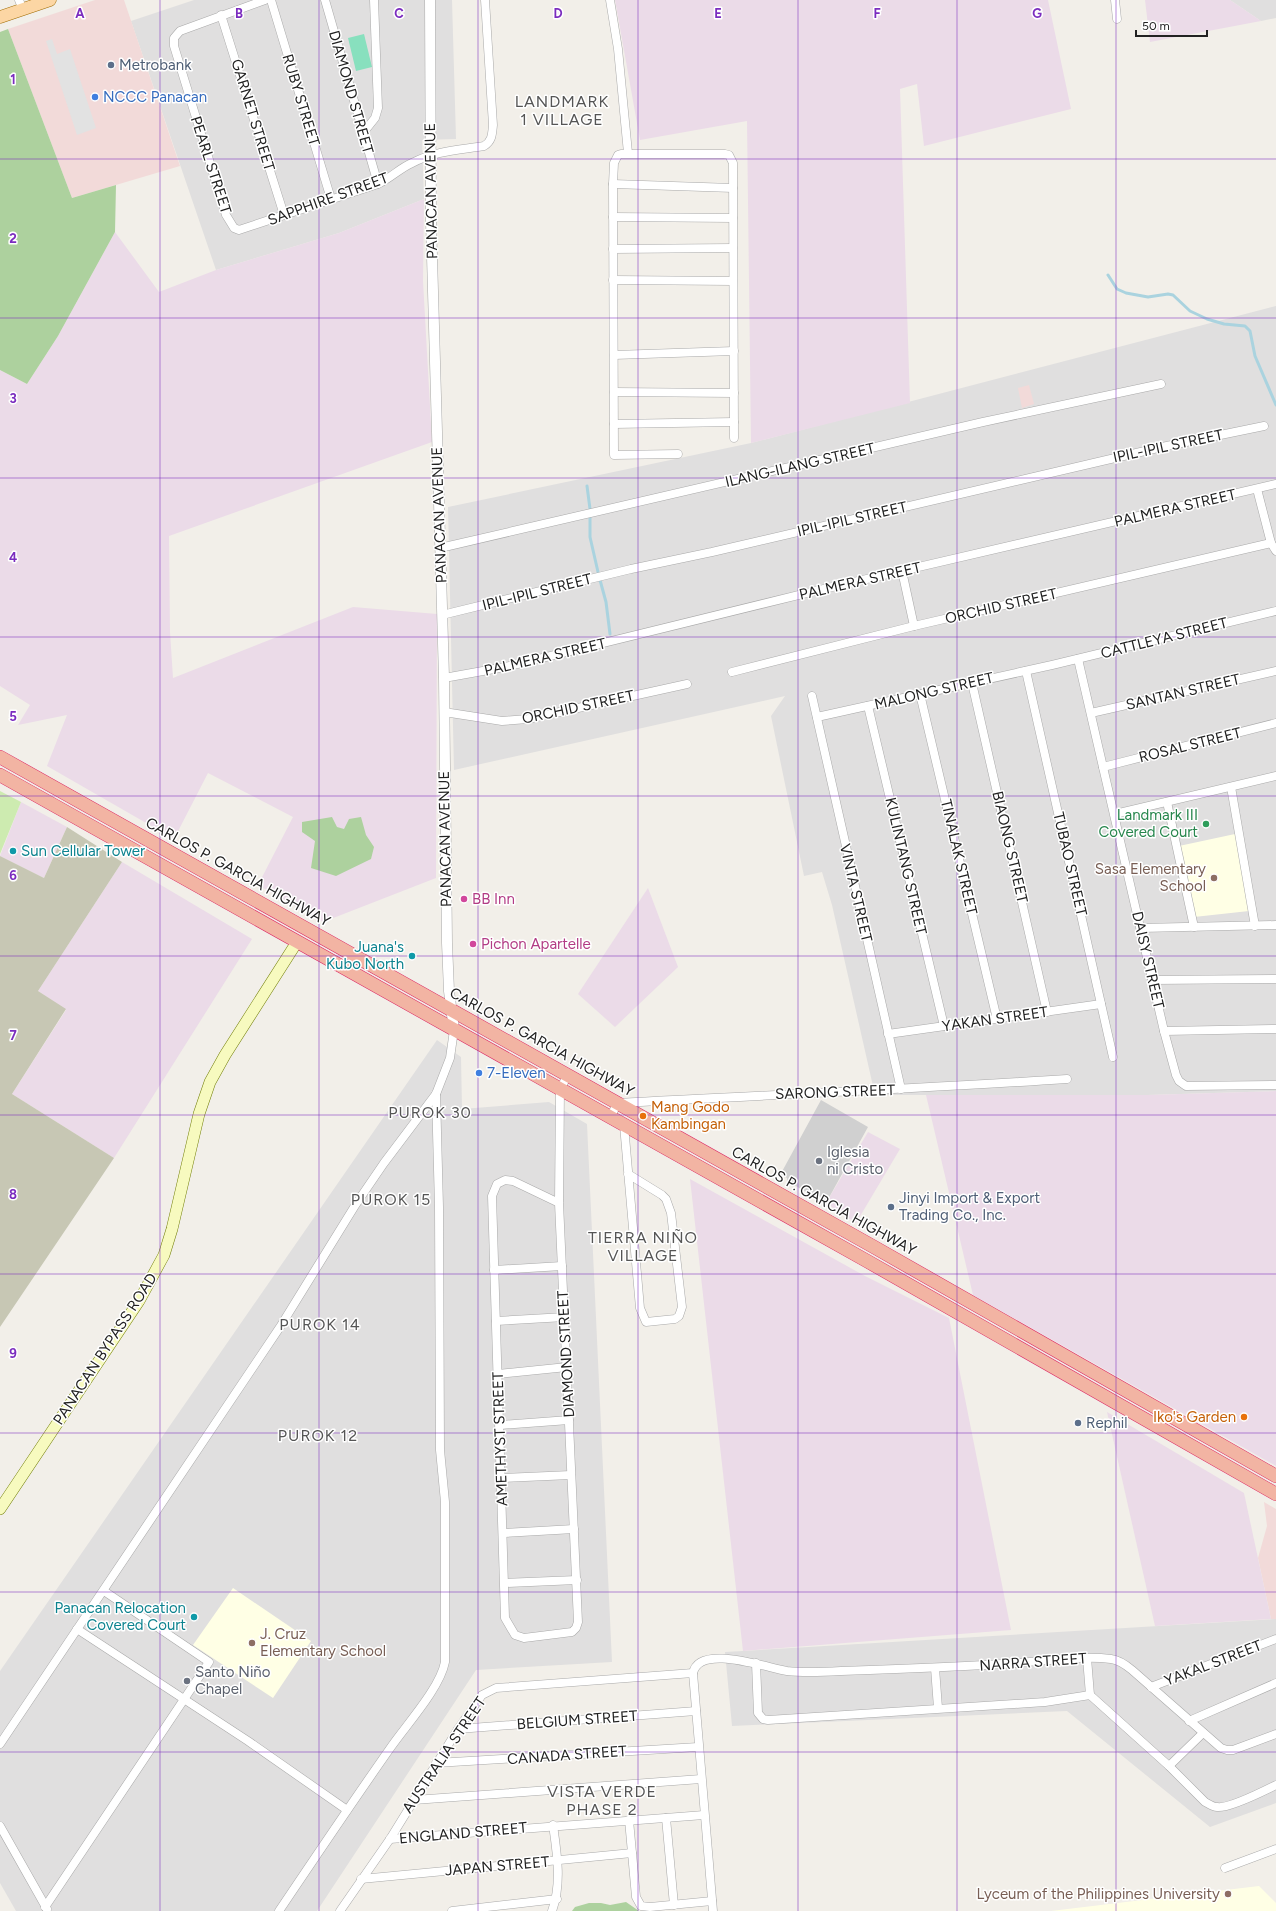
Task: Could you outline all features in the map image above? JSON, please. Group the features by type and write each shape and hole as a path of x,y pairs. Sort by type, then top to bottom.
{"highway":[{"name":"CARLOS P. GARCIA HIGHWAY","path":"0,757 618,1103 1276,1476"},
{"name":"CARLOS P. GARCIA HIGHWAY","path":"0,775 610,1117 1276,1494"},
{"path":"225,902 234,888"},
{"path":"371,984 379,969"}],"main road":[{"path":"0,17 21,5 50,0"},
{"name":"PANACAN BYPASS ROAD","path":"0,1509 139,1301 152,1278 164,1255 172,1228 199,1114 210,1082 224,1055 297,942"}],"street":[{"path":"221,15 265,0"},
{"name":"RUBY STREET","path":"271,0 331,199"},
{"name":"DIAMOND STREET","path":"325,0 378,184"},
{"path":"363,133 375,118 378,108 374,0"},
{"name":"PANACAN AVENUE","path":"430,0 431,221 444,678 447,943 450,1010 454,1030"},
{"name":"SAPPHIRE STREET","path":"244,229 378,184 389,179 410,163 431,154 484,146 489,143 492,135 485,0"},
{"path":"610,0 618,49 628,153"},
{"path":"1115,0 1117,18"},
{"name":"PEARL STREET","path":"221,15 180,31 174,38 174,46 226,215 234,228 239,230 244,229"},
{"name":"GARNET STREET","path":"221,15 284,215"},
{"path":"678,454 614,455 613,184 616,158 618,155 628,153 729,155 733,163 734,438"},
{"path":"613,184 733,188"},
{"path":"613,217 733,218"},
{"path":"613,249 733,248"},
{"path":"613,280 733,281"},
{"path":"614,355 734,351"},
{"name":"ILANG-ILANG STREET","path":"440,548 983,422 1160,384"},
{"path":"614,392 734,393"},
{"path":"614,424 734,422"},
{"name":"IPIL-IPIL STREET","path":"442,615 631,569 712,552 1124,456 1264,426"},
{"name":"PALMERA STREET","path":"444,678 505,667 902,571 1276,484"},
{"path":"1258,489 1271,543 1276,551"},
{"name":"ORCHID STREET","path":"732,672 914,626 1271,543"},
{"path":"902,571 914,626"},
{"name":"CATTLEYA STREET","path":"1052,665 1276,611"},
{"name":"DAISY STREET","path":"1078,659 1164,1031 1176,1075 1179,1081 1186,1086 1276,1085"},
{"name":"MALONG STREET","path":"817,718 1052,665"},
{"name":"TUBAO STREET","path":"1026,671 1113,1057"},
{"name":"SANTAN STREET","path":"1090,713 1276,671"},
{"name":"BIAONG STREET","path":"972,683 1047,1012"},
{"name":"ORCHID STREET","path":"444,712 502,720 528,719 687,684"},
{"name":"TINALAK STREET","path":"920,694 997,1019"},
{"name":"VINTA STREET","path":"812,696 901,1089"},
{"name":"KULINTANG STREET","path":"868,706 944,1026"},
{"name":"ROSAL STREET","path":"1103,767 1276,723"},
{"path":"1115,814 1276,776"},
{"path":"1231,787 1254,926"},
{"path":"1167,802 1194,927"},
{"path":"1141,928 1276,925"},
{"path":"1152,980 1276,979"},
{"name":"YAKAN STREET","path":"888,1034 1101,1004"},
{"path":"1164,1031 1276,1029"},
{"path":"0,1744 280,1327 356,1204 384,1163 436,1094 450,1058 454,1030"},
{"name":"DIAMOND STREET","path":"568,1075 560,1089 559,1203 577,1580 578,1622 576,1628 572,1632"},
{"name":"SARONG STREET","path":"618,1103 1067,1079"},
{"path":"279,1911 347,1810 417,1711 439,1677 445,1662 445,1502 440,1450 436,1094"},
{"path":"610,1117 618,1103"},
{"path":"624,1125 628,1174 642,1314 646,1322 675,1319 679,1316 682,1307 671,1213 662,1195 628,1174"},
{"name":"AMETHYST STREET","path":"559,1203 513,1181 505,1180 496,1184 492,1196 506,1618 514,1635 524,1638 572,1632"},
{"path":"494,1270 562,1266"},
{"path":"496,1322 565,1317"},
{"path":"498,1374 567,1367"},
{"path":"500,1425 569,1420"},
{"path":"502,1478 571,1475"},
{"path":"504,1533 574,1529"},
{"path":"505,1583 577,1580"},
{"path":"0,1826 46,1909 209,1662 104,1591"},
{"path":"77,1629 184,1699 347,1810"},
{"name":"YAKAL STREET","path":"1151,1687 1276,1639"},
{"path":"1087,1658 1090,1696 1169,1766 1205,1802 1217,1808 1228,1806 1276,1786"},
{"name":"NARRA STREET","path":"693,1674 696,1665 702,1661 725,1659 741,1660 787,1671 806,1672 935,1668 1087,1658 1113,1659 1122,1662 1221,1748 1227,1750 1238,1748 1276,1734"},
{"path":"756,1663 757,1708 760,1717 768,1720 849,1716 938,1708 1045,1702 1090,1696"},
{"path":"935,1668 938,1708"},
{"path":"693,1674 713,1911"},
{"name":"AUSTRALIA STREET","path":"340,1911 390,1839 436,1763 482,1695 496,1688 693,1674"},
{"path":"1189,1721 1276,1684"},
{"name":"BELGIUM STREET","path":"458,1729 696,1711"},
{"path":"1169,1766 1203,1733"},
{"name":"CANADA STREET","path":"436,1763 698,1747"},
{"path":"414,1800 701,1779"},
{"name":"ENGLAND STREET","path":"390,1839 553,1825 704,1815"},
{"path":"666,1818 674,1905"},
{"path":"629,1820 638,1902 641,1906 674,1905 712,1901"},
{"path":"552,1911 557,1899 557,1860 553,1825"},
{"path":"1225,1868 1276,1849"},
{"name":"JAPAN STREET","path":"361,1879 632,1853"},
{"path":"452,1911 557,1899"}],"shaded area":[{"name":"NCCC Panacan","path":"95,0 124,0 180,166 72,198 8,29"},
{"path":"194,0 452,0 456,139 422,140 424,199 339,233 216,270 131,21"},
{"path":"615,0 1048,0 1071,109 924,146 917,84 900,89 910,403 751,443 747,121 640,140"},
{"path":"1145,0 1230,0 1261,21 1150,42"},
{"path":"1230,0 1276,0 1276,18 1261,21"},
{"path":"52,39 57,54 70,49 96,128 77,135 46,41"},
{"path":"424,199 423,281 432,442 169,536 170,632 173,678 353,607 437,614 436,878 323,922 258,885 293,817 208,773 174,839 47,766 67,715 18,725 30,705 0,686 0,370 27,384 58,336 115,232 159,292 216,270 339,233"},
{"path":"1276,306 1276,1091 1148,1095 875,1095 832,905 822,872 804,876 771,716 785,696 454,770 448,507 751,443"},
{"path":"1029,385 1034,404 1022,408 1018,388"},
{"path":"21,802 67,827 44,878 0,856"},
{"path":"67,827 122,862 38,991 66,1009 12,1094 114,1158 0,1327 0,856 44,878"},
{"name":"Sasa Elementary School","path":"1235,834 1249,911 1194,917 1179,846"},
{"path":"122,862 252,939 114,1158 12,1094 66,1010 38,991"},
{"path":"648,888 678,967 615,1027 578,994"},
{"path":"437,1040 461,1057 462,1109 549,1102 587,1124 612,1662 476,1670 317,1911 16,1911 0,1883 0,1671"},
{"path":"1276,1091 1276,1466 973,1295 926,1095 1148,1095"},
{"path":"821,1100 868,1127 826,1203 819,1196 815,1197 787,1181 787,1178 784,1176 781,1178 779,1177"},
{"path":"868,1132 900,1149 856,1223 826,1203"},
{"path":"690,1179 865,1276 949,1318 1011,1630 743,1651"},
{"path":"1107,1412 1244,1493 1271,1619 1155,1626"},
{"path":"1264,1502 1276,1509 1276,1619 1271,1619 1258,1558 1267,1526"},
{"name":"J. Cruz Elementary School","path":"233,1588 311,1641 273,1698 193,1645"},
{"path":"1276,1619 1276,1803 1210,1827 1067,1711 732,1726 725,1652"},
{"name":"Lyceum of the Philippines University","path":"1259,1886 1276,1903 1276,1911 1051,1911"}],"green space":[{"path":"8,29 72,198 116,185 115,232 58,336 27,384 0,370 0,32"},
{"path":"364,34 372,67 356,71 348,38"},
{"path":"0,791 21,802 0,854"},
{"path":"332,817 337,827 344,829 349,819 361,817 366,835 374,847 371,859 336,876 311,868 315,841 302,832 302,822"},
{"path":"626,1902 639,1911 572,1911 575,1907 589,1903 610,1905"}],"waterway":[{"path":"1108,275 1117,289 1126,293 1148,297 1168,294 1173,295 1190,311 1207,319 1224,324 1245,326 1250,331 1255,356 1276,405"},
{"path":"587,486 590,509"},
{"path":"590,518 590,537 598,572"},
{"path":"600,580 606,602 610,634"}],"place":[{"name":"Metrobank","path":"111,65"},
{"name":"NCCC Panacan","path":"95,97"},
{"name":"Landmark III Covered Court","path":"1206,824"},
{"name":"Sun Cellular Tower","path":"13,851"},
{"name":"Sasa Elementary School","path":"1214,878"},
{"name":"BB Inn","path":"464,899"},
{"name":"Pichon Apartelle","path":"473,944"},
{"name":"Juana's Kubo North","path":"412,956"},
{"name":"7-Eleven","path":"479,1073"},
{"name":"Mang Godo Kambingan","path":"643,1116"},
{"name":"Iglesia ni Cristo","path":"819,1161"},
{"name":"Jinyi Import & Export Trading Co., Inc.","path":"891,1207"},
{"name":"Iko's Garden","path":"1244,1417"},
{"name":"Rephil","path":"1078,1423"},
{"name":"Panacan Relocation Covered Court","path":"194,1617"},
{"name":"J. Cruz Elementary School","path":"252,1643"},
{"name":"Santo Niño Chapel","path":"187,1681"},
{"name":"Lyceum of the Philippines University","path":"1228,1894"}],"district":[{"name":"LANDMARK 1 VILLAGE","path":"562,110"},
{"name":"PUROK 30","path":"430,1112"},
{"name":"PUROK 15","path":"391,1199"},
{"name":"TIERRA NIÑO VILLAGE","path":"643,1246"},
{"name":"PUROK 14","path":"320,1324"},
{"name":"PUROK 12","path":"318,1435"},
{"name":"VISTA VERDE PHASE 2","path":"602,1800"}]}
